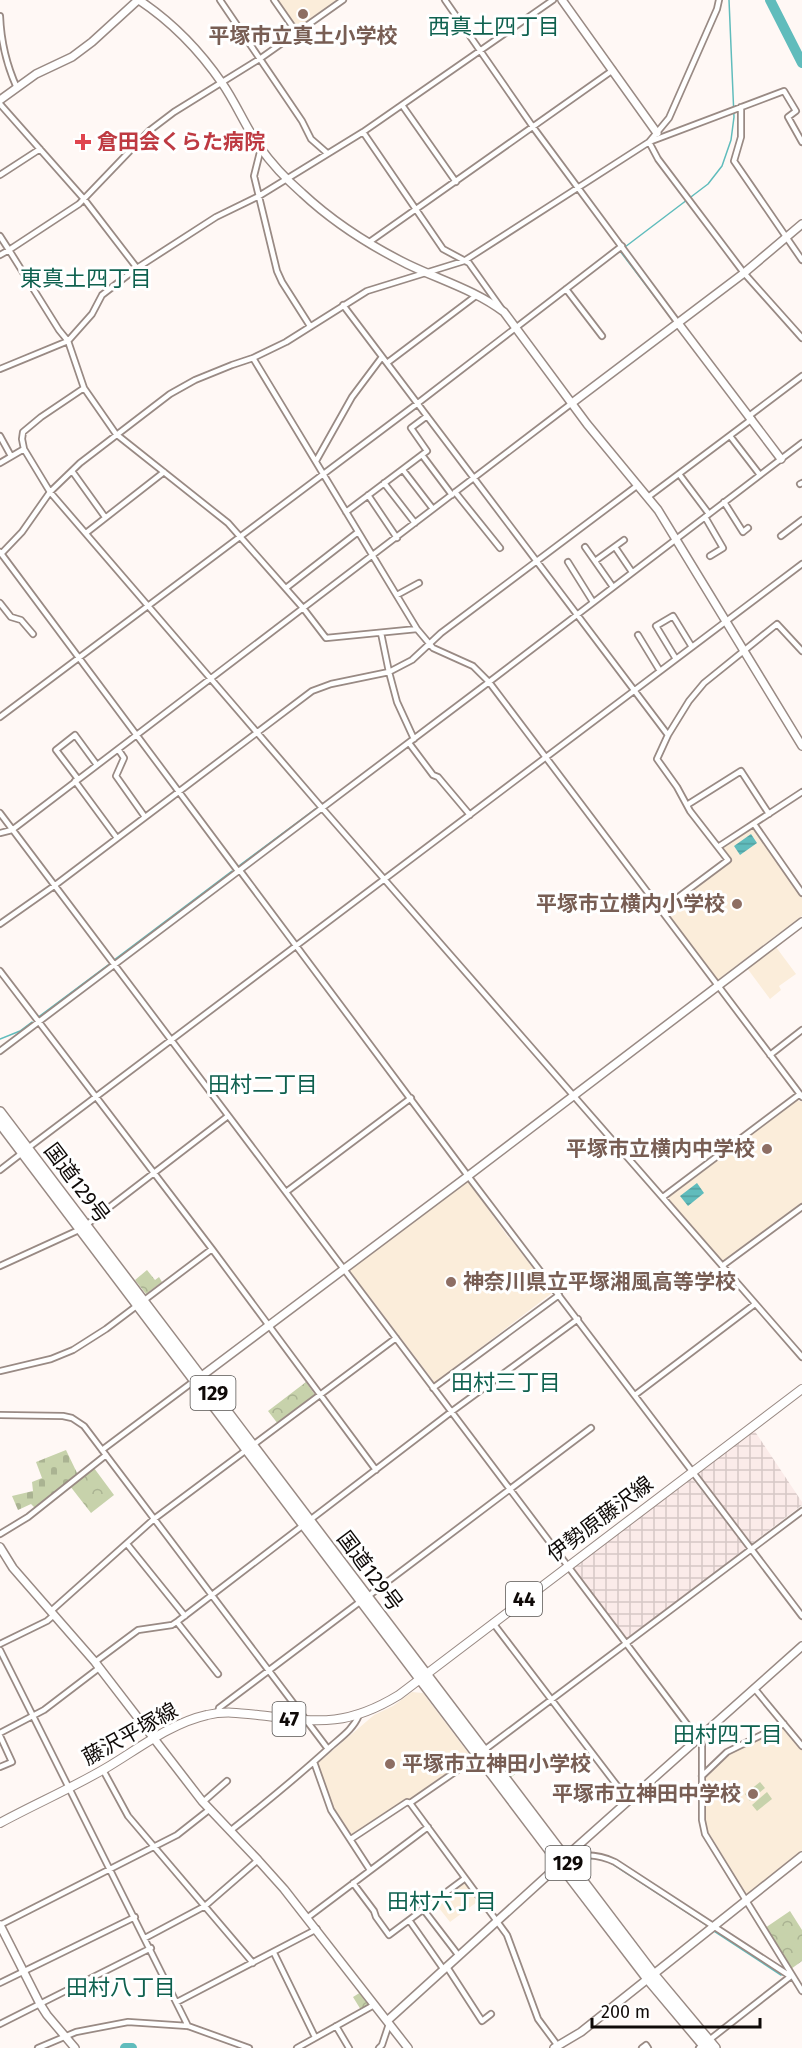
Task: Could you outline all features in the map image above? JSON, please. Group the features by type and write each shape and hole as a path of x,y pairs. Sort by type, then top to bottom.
{"highway":[{"name":"国道129号","path":"0,1112 25,1150 306,1523 563,1862 706,2046"},
{"name":"国道129号","path":"0,1123 25,1150"}],"main road":[{"name":"伊勢原藤沢線","path":"423,1677 802,1389"},
{"name":"藤沢平塚線","path":"0,1822 103,1770 177,1726 200,1716 240,1713 306,1721 336,1720 359,1715 384,1704 423,1677"}],"street":[{"path":"137,268 84,199 0,102 36,74 72,57 139,0 171,24 222,83 261,148 314,204 368,243 490,301 504,312"},
{"path":"220,0 261,58 311,139 327,153"},
{"path":"274,0 297,33"},
{"path":"0,255 79,204 149,131 174,112 261,58 343,0"},
{"path":"445,0 533,127 781,459"},
{"path":"0,369 68,341 92,314 102,295 137,268 216,217 259,196 363,132 554,0"},
{"path":"562,0 657,133"},
{"path":"649,142 669,118 719,0"},
{"path":"0,16 0,37 4,55 16,88"},
{"path":"368,243 613,70"},
{"path":"802,142 788,117 796,111 784,91 649,142 464,261 367,291 286,342 253,358 232,364 195,380 170,394 116,434 72,471 50,492 22,532 0,554 802,1616"},
{"path":"402,105 456,182"},
{"path":"741,107 741,137 734,161 802,260"},
{"path":"363,132 443,249 469,264 572,403 648,497 802,746"},
{"path":"649,142 658,159 744,273 802,338"},
{"path":"261,148 254,176 277,270 310,326"},
{"path":"0,175 40,149"},
{"path":"0,833 12,830 373,556 744,273 802,224"},
{"path":"0,236 68,341 84,388 116,434 228,523 286,588 326,638 417,629"},
{"path":"0,717 418,403 622,246"},
{"path":"566,289 602,336"},
{"path":"387,363 477,295"},
{"path":"344,305 668,735"},
{"path":"316,461 352,397 382,357"},
{"path":"253,358 417,629 429,644 473,666 489,682 801,1095 663,1197"},
{"path":"648,497 730,436 802,376"},
{"path":"84,388 23,432 24,448 50,492 322,808 802,1357"},
{"path":"346,512 428,451 411,428 427,416"},
{"path":"0,436 11,456"},
{"path":"730,436 760,475"},
{"path":"0,1051 802,443"},
{"path":"0,463 24,448"},
{"path":"422,455 500,548"},
{"path":"403,470 433,509"},
{"path":"72,471 105,517"},
{"path":"86,533 164,472"},
{"path":"679,474 707,515 723,548 710,556"},
{"path":"384,483 415,524"},
{"path":"0,924 54,886 312,691 331,684 389,672 404,666 441,633 638,484"},
{"path":"368,495 397,537"},
{"path":"724,502 743,532 748,528"},
{"path":"781,537 802,520"},
{"path":"286,588 358,532"},
{"path":"596,561 624,540"},
{"path":"585,547 613,587"},
{"path":"615,547 632,572"},
{"path":"568,562 593,602"},
{"path":"0,1170 802,564"},
{"path":"397,595 419,583"},
{"path":"0,603 11,617 21,620 33,634"},
{"path":"676,659 656,626 674,616 693,646"},
{"path":"661,910 728,860 687,805 657,759 668,735 689,701 705,683 777,624 802,651"},
{"path":"381,633 400,711 414,739"},
{"path":"638,636 660,671"},
{"path":"793,730 802,725"},
{"path":"97,765 75,735 56,750 117,838"},
{"path":"409,742 433,775 438,777 470,815"},
{"path":"118,749 124,758 116,776 144,818"},
{"path":"687,805 741,771 769,814"},
{"path":"718,847 802,792"},
{"path":"0,813 702,1744 702,1820 705,1834 802,1991"},
{"path":"754,824 802,893"},
{"path":"0,1534 28,1517 197,1378 269,1326 802,922"},
{"path":"0,971 212,1249 376,1470"},
{"path":"770,1054 802,1030"},
{"path":"286,1192 411,1098"},
{"path":"0,1266 83,1227 228,1116"},
{"path":"722,1266 802,1207"},
{"path":"0,1371 51,1359 73,1350 212,1249"},
{"path":"433,1388 559,1295"},
{"path":"635,1395 755,1304"},
{"path":"0,1767 12,1762 0,1735 44,1710 138,1630 177,1622 451,1412 578,1319"},
{"path":"0,1644 47,1622 52,1613 154,1520 396,1338"},
{"path":"0,1415 39,1414 72,1418 84,1426 328,1749"},
{"path":"218,1713 219,1708 591,1428"},
{"path":"351,1839 407,1802 410,1803 481,1754 802,1512"},
{"path":"127,1544 185,1616"},
{"path":"0,1547 13,1568 97,1665 203,1802 258,1860 317,1929 408,2048"},
{"path":"177,1622 218,1674"},
{"path":"493,1623 628,1800"},
{"path":"379,2048 382,2045 388,2023 445,1968 628,1800 802,1646"},
{"path":"0,1650 188,2026"},
{"path":"754,1688 802,1746"},
{"path":"230,1831 314,1762 355,1725 359,1715"},
{"path":"702,1776 727,1752 784,1724"},
{"path":"797,1739 802,1734"},
{"path":"314,1762 331,1810 370,1870"},
{"path":"103,1770 128,1816 253,1963"},
{"path":"203,1802 227,1781"},
{"path":"410,1803 464,1879 498,1921 511,1944 538,2019 557,2047 581,2032 802,1856"},
{"path":"75,2048 40,2004 0,1925 177,1835 210,1809"},
{"path":"307,1918 428,1827"},
{"path":"563,1862 583,1855 604,1856 791,1975"},
{"path":"145,1938 205,1906 258,1860"},
{"path":"353,1883 375,1911 376,1917 389,1935 464,1879"},
{"path":"423,1909 459,1956"},
{"path":"0,1983 135,1917"},
{"path":"409,1920 483,2021 491,2014"},
{"path":"177,2002 317,1929"},
{"path":"0,2024 150,1948"},
{"path":"274,1953 315,2048"},
{"path":"706,2046 791,1975"},
{"path":"297,2048 374,2005"},
{"path":"38,2048 66,2036 128,2022 188,2026 247,2048"},
{"path":"336,2026 349,2048"},
{"path":"642,2048 646,2045 648,2048"}],"shaded area":[{"name":"平塚市立真土小学校","path":"276,0 341,0 296,29"},
{"name":"平塚市立横内小学校","path":"751,827 754,828 802,898 802,916 716,979 665,909 730,862 721,847"},
{"path":"776,947 796,974 779,986 781,990 770,999 747,968"},
{"name":"平塚市立横内中学校","path":"797,1100 802,1102 802,1205 727,1262 721,1261 669,1201 669,1196"},
{"name":"神奈川県立平塚湘風高等学校","path":"468,1181 552,1293 435,1383 350,1269"},
{"path":"754,1430 802,1505 751,1544 697,1472"},
{"path":"691,1477 746,1548 627,1641 572,1568"},
{"name":"平塚市立神田小学校","path":"412,1692 423,1693 469,1754 464,1758 467,1762 354,1836 334,1808 317,1765 374,1715 393,1706"},
{"name":"平塚市立神田中学校","path":"782,1727 786,1728 802,1749 802,1852 747,1895 707,1830 705,1775 735,1751"},
{"path":"462,1882 478,1899 450,1922 435,1903"}],"green space":[{"path":"147,1270 155,1280 159,1277 162,1282 146,1294 135,1280"},
{"path":"306,1382 315,1395 278,1424 268,1411"},
{"path":"66,1450 78,1475 36,1509 31,1504 18,1510 12,1496 33,1491 32,1482 42,1478 36,1462"},
{"path":"94,1468 114,1495 91,1513 70,1486"},
{"path":"519,1759 525,1767 510,1778 505,1771"},
{"path":"760,1782 765,1788 750,1801 745,1794"},
{"path":"767,1792 772,1799 757,1811 752,1805"},
{"path":"790,1911 802,1930 802,1961 791,1969 765,1928"},
{"path":"361,1992 371,2004 361,2010 353,1997"}],"water":[{"path":"751,834 757,843 740,855 734,846"},
{"path":"697,1183 704,1193 688,1206 680,1196"}],"waterway":[{"path":"625,247 708,184 722,166 731,140 734,117 729,0"},
{"path":"770,0 802,63"},
{"path":"621,250 674,322"},
{"path":"240,865 318,807"},
{"path":"114,960 232,871"},
{"path":"37,1018 108,965"},
{"path":"0,1039 20,1031 32,1022"},
{"path":"576,1860 598,1858 611,1863 708,1926"},
{"path":"714,1931 781,1975"},
{"path":"125,2048 132,2048"}],"place":[{"name":"平塚市立真土小学校","path":"303,14"},
{"name":"倉田会くらた病院","path":"83,142"},
{"name":"平塚市立横内小学校","path":"737,904"},
{"name":"平塚市立横内中学校","path":"767,1149"},
{"name":"神奈川県立平塚湘風高等学校","path":"451,1282"},
{"name":"平塚市立神田小学校","path":"390,1764"},
{"name":"平塚市立神田中学校","path":"753,1794"}],"district":[{"name":"西真土四丁目","path":"494,26"},
{"name":"東真土四丁目","path":"86,278"},
{"name":"田村二丁目","path":"263,1084"},
{"name":"田村三丁目","path":"506,1382"},
{"name":"田村四丁目","path":"728,1734"},
{"name":"田村六丁目","path":"442,1901"},
{"name":"田村八丁目","path":"121,1987"}]}
